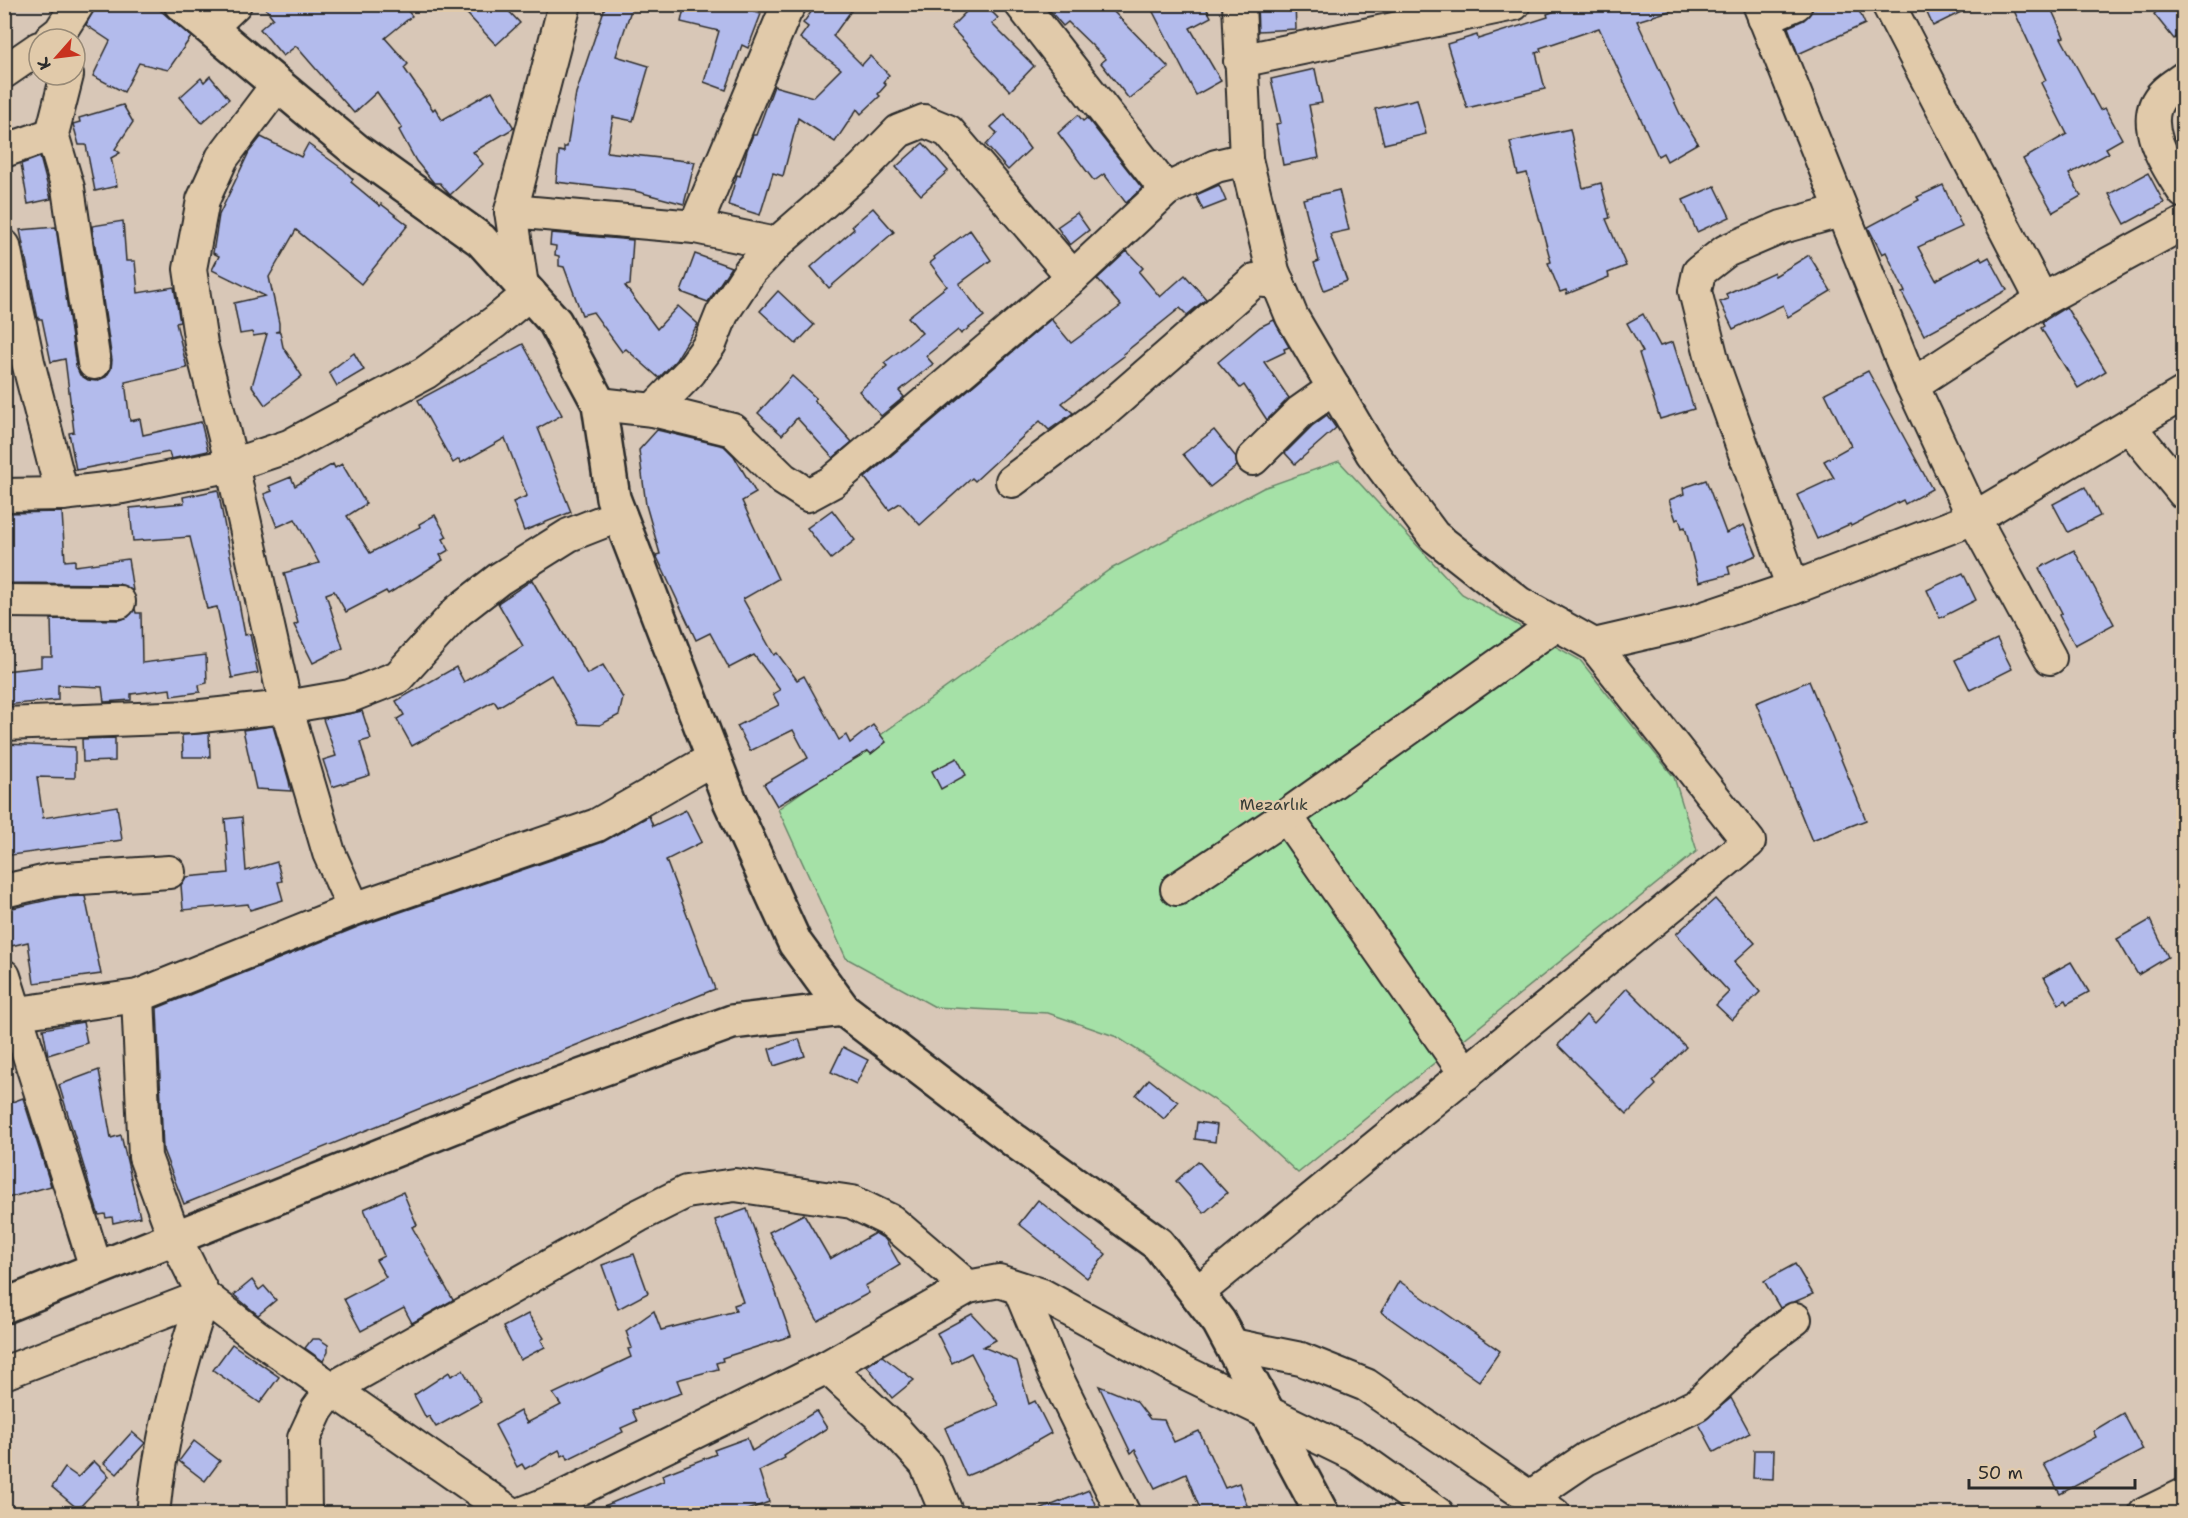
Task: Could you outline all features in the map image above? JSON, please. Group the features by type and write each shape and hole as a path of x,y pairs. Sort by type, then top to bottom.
{"main road":[{"path":"182,4 357,151 481,240 555,322 599,404 613,498 730,801 795,943 843,1009 1015,1141 1158,1244 1219,1322 1272,1415 1322,1514"},
{"path":"6,1304 555,1086 732,1022 843,1009"}],"street":[{"path":"62,27 78,4"},
{"path":"210,28 235,4"},
{"path":"4,495 62,494 122,487 232,465 289,446 424,373 526,290 511,211 565,4"},
{"path":"1021,4 1166,190"},
{"path":"1197,1293 1749,842 1594,645 1519,603 1434,536 1372,453 1292,317 1278,282 1246,159 1239,4"},
{"path":"1240,62 1514,4"},
{"path":"1796,4 1761,11 1912,385 1974,518 2050,658"},
{"path":"1888,4 2043,300"},
{"path":"695,227 784,7"},
{"path":"4,72 27,57"},
{"path":"2184,78 2163,94 2152,117 2161,155 2184,192"},
{"path":"277,85 222,158 203,200 190,270 201,344 232,465 286,706 328,853 354,909"},
{"path":"64,87 52,134 68,188 94,363"},
{"path":"653,410 690,372 710,344 722,314 750,271 776,244 862,169 899,131 924,121 948,131 1072,277"},
{"path":"4,151 52,134"},
{"path":"599,404 653,410 733,430 783,479 808,495 832,482 1072,277 1166,190 1216,166 1246,159"},
{"path":"511,211 695,227 776,244"},
{"path":"1793,588 1714,367 1695,291 1699,272 1726,251 1782,227 1840,211"},
{"path":"1912,385 2043,300 2184,223"},
{"path":"4,246 28,362 62,494"},
{"path":"1012,481 1099,416 1255,280 1278,282"},
{"path":"1252,459 1300,412 1334,388"},
{"path":"1594,645 1689,623 1793,588 1974,518 2184,393"},
{"path":"2129,426 2184,493"},
{"path":"4,724 192,717 350,696 398,677 458,611 498,579 569,535 620,515"},
{"path":"4,601 119,603"},
{"path":"1177,889 1286,816 1556,624"},
{"path":"10,1014 138,996 354,909 597,825 714,758"},
{"path":"1286,816 1466,1074"},
{"path":"4,891 51,880 169,872"},
{"path":"4,976 10,1014 96,1268"},
{"path":"138,996 145,1157 174,1236 204,1296 256,1336 512,1514"},
{"path":"305,1514 304,1438 317,1410 333,1388 638,1216 686,1192 735,1185 852,1202 891,1221 968,1287"},
{"path":"520,1514 559,1499 827,1368 968,1287 999,1281 1042,1295 1180,1370 1355,1455 1438,1514"},
{"path":"1018,1288 1054,1372 1124,1514"},
{"path":"4,1373 204,1296"},
{"path":"153,1514 157,1463 179,1369 204,1296"},
{"path":"1232,1345 1301,1359 1366,1385 1542,1505 1586,1459 1697,1405 1759,1346 1795,1319"},
{"path":"827,1368 895,1430 926,1464 946,1514"},
{"path":"2145,1514 2184,1495"}],"green space":[{"name":"Mezarlık","path":"1339,461 1462,594 1580,660 1674,777 1697,851 1298,1173 1227,1108 1117,1037 1048,1013 935,1007 846,958 778,809 1109,570 1263,488"}],"building":[{"path":"96,4 153,4 191,37 168,70 139,63 124,92 93,76 110,41 86,25"},
{"path":"262,4 402,4 412,16 385,38 408,64 404,68 442,120 492,91 514,128 473,152 483,164 450,195 440,183 434,183 416,161 399,130 402,128 377,92 354,113 296,46 283,56 260,29 273,18"},
{"path":"458,4 502,4 520,23 496,45"},
{"path":"606,4 633,4 616,56 649,66 633,121 613,117 607,152 695,162 684,204 635,191 556,182 559,151 564,152 564,147 567,147 576,93"},
{"path":"685,4 757,4 754,12 761,14 748,48 742,45 726,90 704,82 719,31 681,22"},
{"path":"817,4 856,4 833,36 862,65 870,56 889,75 883,82 886,85 878,94 880,96 861,114 857,109 835,142 798,118 783,176 773,173 760,215 728,205 737,175 740,176 747,150 753,135 756,135 774,86 813,97 841,69 800,38 808,27 803,23"},
{"path":"974,4 984,4 998,18 992,24 1034,66 1010,91 951,27"},
{"path":"1044,4 1106,4 1169,68 1129,99 1101,63 1106,59 1068,22 1063,26"},
{"path":"1149,4 1204,4 1211,17 1190,28 1221,81 1196,95"},
{"path":"1257,4 1295,4 1296,29 1258,31"},
{"path":"1574,4 1675,4 1676,9 1637,21 1680,114 1698,143 1667,161 1663,153 1658,156 1599,28 1540,48 1541,51 1536,53 1545,89 1467,108 1447,44 1477,35 1478,39 1548,17 1547,14"},
{"path":"1823,4 1856,4 1865,24 1798,54 1788,27 1804,20 1813,9"},
{"path":"1923,4 1977,4 1933,26"},
{"path":"2011,4 2049,4 2064,37 2061,38 2100,110 2105,108 2122,139 2106,148 2109,153 2069,174 2081,196 2053,212 2023,159 2067,134 2041,83 2046,80"},
{"path":"2165,4 2184,4 2184,31 2174,39 2154,14"},
{"path":"1315,69 1322,103 1309,105 1319,158 1283,165 1276,124 1281,123 1271,79"},
{"path":"210,76 229,99 202,123 180,97 201,78 204,82"},
{"path":"1417,99 1426,134 1384,144 1375,109"},
{"path":"123,105 133,122 115,149 120,153 111,158 117,186 95,191 86,145 79,145 73,124 80,122 79,118"},
{"path":"1005,114 1030,149 1008,170 986,145 997,133 991,127"},
{"path":"1078,115 1083,121 1087,118 1142,188 1126,203 1104,174 1094,181 1058,133"},
{"path":"1570,129 1583,188 1601,183 1610,218 1606,219 1626,266 1608,273 1609,277 1567,294 1566,290 1560,292 1548,263 1551,262 1527,173 1518,175 1510,142"},
{"path":"261,137 301,157 308,144 344,170 353,179 351,182 380,206 381,204 408,225 361,284 296,230 269,277 279,323 279,331 275,332 280,332 283,347 302,376 265,405 252,386 267,334 253,336 252,332 240,334 234,303 265,296 212,270 219,256 213,253 219,215 249,152"},
{"path":"923,143 948,171 921,195 896,167"},
{"path":"40,157 51,199 28,204 21,164"},
{"path":"2148,173 2164,203 2125,224 2109,194"},
{"path":"1219,185 1226,201 1203,210 1196,195"},
{"path":"1943,185 1962,227 1918,247 1936,280 1980,257 1982,261 1989,257 2007,290 1924,335 1902,293 1905,292 1886,252 1882,254 1868,227 1919,200 1917,197"},
{"path":"1715,186 1730,217 1697,232 1683,200"},
{"path":"1339,190 1349,230 1330,234 1347,281 1324,290 1314,263 1319,261 1303,199"},
{"path":"873,208 894,232 829,288 811,267 854,229 852,226"},
{"path":"1077,213 1089,230 1070,245 1057,227"},
{"path":"123,221 126,261 135,261 138,293 174,287 180,322 176,323 187,368 125,382 130,421 140,419 143,435 201,422 208,451 171,459 169,452 76,470 69,433 74,432 65,359 51,362 42,319 38,319 20,230 56,227 76,366 80,375 88,380 96,381 106,377 111,369 112,360 92,226"},
{"path":"970,230 991,260 959,284 984,316 961,334 958,330 926,356 933,364 899,391 904,397 881,416 859,391 887,366 884,363 922,333 908,317 947,286 930,263 935,259 934,257"},
{"path":"551,233 633,240 630,285 625,286 657,329 678,306 698,324 676,360 659,378 626,349 622,352 593,312 582,315 564,267 559,266 559,256 555,255 556,246 550,245"},
{"path":"1127,251 1143,268 1139,272 1160,297 1185,275 1206,299 1187,315 1180,308 1123,354 1124,356 1062,403 1073,413 1049,430 1040,421 975,481 972,478 920,525 900,503 889,510 865,478 1051,319 1071,343 1121,306 1097,279"},
{"path":"695,254 731,267 708,302 681,292"},
{"path":"1809,255 1831,291 1788,317 1783,305 1733,329 1720,302 1728,299 1726,294 1774,272 1775,276"},
{"path":"778,291 814,325 796,344 760,311"},
{"path":"2066,307 2106,371 2078,388 2041,328 2044,326 2042,322"},
{"path":"1643,314 1660,346 1673,342 1694,409 1660,419 1639,353 1643,352 1627,323"},
{"path":"1274,320 1289,347 1284,349 1285,352 1264,362 1289,398 1267,420 1244,385 1240,388 1218,362 1260,327"},
{"path":"523,344 562,415 538,428 571,512 524,531 513,502 527,496 505,438 461,463 459,459 453,463 418,400"},
{"path":"354,353 364,370 337,386 329,372"},
{"path":"1868,371 1932,489 1905,504 1903,500 1851,526 1850,524 1817,539 1797,495 1834,478 1824,461 1851,446 1825,393"},
{"path":"792,376 816,398 814,400 852,442 833,458 797,418 782,435 758,413"},
{"path":"1327,415 1336,428 1295,464 1285,453 1312,426"},
{"path":"657,430 724,446 734,456 756,493 742,501 778,579 743,599 774,655 777,653 797,680 804,676 839,740 846,735 850,743 873,725 886,742 871,754 868,751 777,806 764,784 808,758 793,730 750,751 737,726 779,705 773,694 780,690 754,655 729,668 710,633 696,640 656,555 660,554 646,505 639,450"},
{"path":"1214,430 1236,457 1237,466 1210,487 1183,454"},
{"path":"333,464 335,468 342,464 366,504 347,516 370,553 420,527 419,524 435,515 447,537 443,539 449,550 440,555 443,560 388,594 386,591 346,612 334,591 326,594 343,648 313,663 294,625 298,623 284,573 319,563 295,519 277,527 264,494 272,491 269,486 291,477 295,486"},
{"path":"1706,480 1726,533 1744,525 1757,555 1728,567 1730,574 1699,582 1685,527 1682,528 1679,518 1676,520 1669,500 1684,494 1683,488"},
{"path":"2085,487 2100,516 2068,532 2053,504"},
{"path":"218,490 245,635 250,634 258,673 232,678 217,607 207,609 190,537 133,541 130,508 184,503 183,497"},
{"path":"832,510 855,540 831,559 807,528"},
{"path":"62,512 65,561 75,560 75,566 128,559 133,591 119,584 4,583 4,513"},
{"path":"2074,550 2114,624 2075,645 2039,568"},
{"path":"1963,573 1976,600 1940,618 1927,590"},
{"path":"532,580 587,674 603,665 623,698 619,715 600,725 579,724 551,675 498,707 494,701 412,746 397,719 404,715 396,701 456,667 464,682 523,646 498,603"},
{"path":"135,609 136,613 141,613 142,663 206,655 207,683 199,685 200,692 171,696 170,689 131,694 131,700 104,702 102,687 58,685 58,700 4,705 4,671 41,667 41,657 52,657 51,619 119,620 128,617"},
{"path":"1997,639 2012,669 1970,690 1955,660"},
{"path":"1809,681 1866,820 1812,841 1756,703"},
{"path":"362,711 371,739 360,742 370,775 332,787 323,760 336,756 323,719"},
{"path":"273,726 291,791 256,789 243,730"},
{"path":"209,733 210,757 183,757 182,735"},
{"path":"115,738 115,761 83,762 82,739"},
{"path":"4,744 75,747 75,778 37,777 43,818 117,806 122,840 4,856"},
{"path":"957,758 966,775 941,789 932,771"},
{"path":"686,810 702,842 666,860 715,989 184,1204 163,1150 157,1008 360,926 603,842 649,816 653,826"},
{"path":"242,817 246,871 277,862 282,881 278,882 283,900 250,910 248,904 183,910 181,885 186,877 229,873 225,819"},
{"path":"85,896 101,974 34,983 28,942 11,946 4,910 61,897"},
{"path":"1715,899 1755,943 1734,962 1760,992 1732,1020 1716,1005 1729,992 1676,934"},
{"path":"2150,920 2168,957 2138,975 2117,939"},
{"path":"2071,962 2089,992 2067,1004 2065,1000 2059,1004 2044,977"},
{"path":"1627,988 1686,1047 1653,1081 1656,1085 1627,1114 1558,1045 1586,1015 1594,1023"},
{"path":"83,1022 87,1043 48,1055 43,1029"},
{"path":"799,1039 805,1056 774,1066 769,1049"},
{"path":"843,1047 868,1060 856,1084 831,1072"},
{"path":"99,1070 111,1138 121,1135 140,1217 113,1223 112,1217 106,1218 105,1214 99,1215 97,1210 59,1085"},
{"path":"1149,1079 1178,1102 1164,1119 1136,1095"},
{"path":"23,1098 51,1186 4,1199 4,1105"},
{"path":"1197,1122 1217,1125 1215,1142 1195,1139"},
{"path":"1198,1161 1227,1193 1204,1213 1176,1181"},
{"path":"403,1192 417,1225 412,1227 453,1300 412,1323 404,1308 361,1331 344,1299 386,1277 376,1260 384,1256 364,1209"},
{"path":"1038,1200 1106,1254 1087,1278 1019,1224"},
{"path":"747,1209 791,1336 722,1358 723,1361 716,1363 718,1369 677,1380 682,1393 632,1410 637,1421 621,1428 623,1432 568,1459 566,1454 562,1456 559,1450 525,1469 522,1464 517,1467 495,1425 520,1411 527,1423 561,1405 553,1394 631,1357 628,1349 632,1348 626,1331 654,1311 661,1330 736,1311 734,1305 743,1302 715,1220"},
{"path":"804,1214 830,1259 875,1233 885,1239 900,1265 865,1286 869,1293 818,1321 769,1232"},
{"path":"634,1254 648,1293 618,1309 602,1265"},
{"path":"1795,1264 1813,1294 1780,1308 1764,1281"},
{"path":"252,1280 259,1290 264,1286 276,1300 258,1315 234,1295"},
{"path":"1399,1281 1500,1351 1479,1381 1381,1312"},
{"path":"528,1314 544,1338 541,1340 545,1347 520,1360 503,1327"},
{"path":"972,1314 996,1340 983,1347 1017,1361 1029,1404 1035,1401 1051,1433 1000,1462 966,1476 945,1428 998,1405 971,1353 952,1363 937,1333"},
{"path":"312,1339 319,1339 328,1345 328,1352 323,1361 305,1348"},
{"path":"232,1344 279,1377 260,1403 213,1370"},
{"path":"882,1356 914,1380 892,1398 867,1366"},
{"path":"463,1370 481,1402 436,1427 429,1416 426,1418 414,1395 449,1372 451,1376"},
{"path":"1099,1386 1136,1401 1150,1419 1164,1420 1174,1442 1199,1431 1225,1488 1239,1483 1248,1508 1234,1514 1202,1514 1186,1474 1155,1488 1135,1450 1131,1453"},
{"path":"1731,1398 1750,1433 1714,1452 1699,1424"},
{"path":"816,1411 827,1428 784,1456 785,1458 759,1471 769,1502 736,1514 585,1514 664,1481 662,1475 716,1454 714,1450 747,1438 752,1451"},
{"path":"2123,1413 2143,1450 2060,1494 2044,1464 2096,1437 2093,1431"},
{"path":"132,1432 145,1443 117,1474 104,1463"},
{"path":"194,1441 220,1461 205,1481 179,1461"},
{"path":"1754,1450 1774,1450 1773,1479 1753,1478"},
{"path":"94,1461 109,1476 78,1509 52,1487 65,1468 78,1477"},
{"path":"1089,1490 1099,1514 1032,1513"}]}
